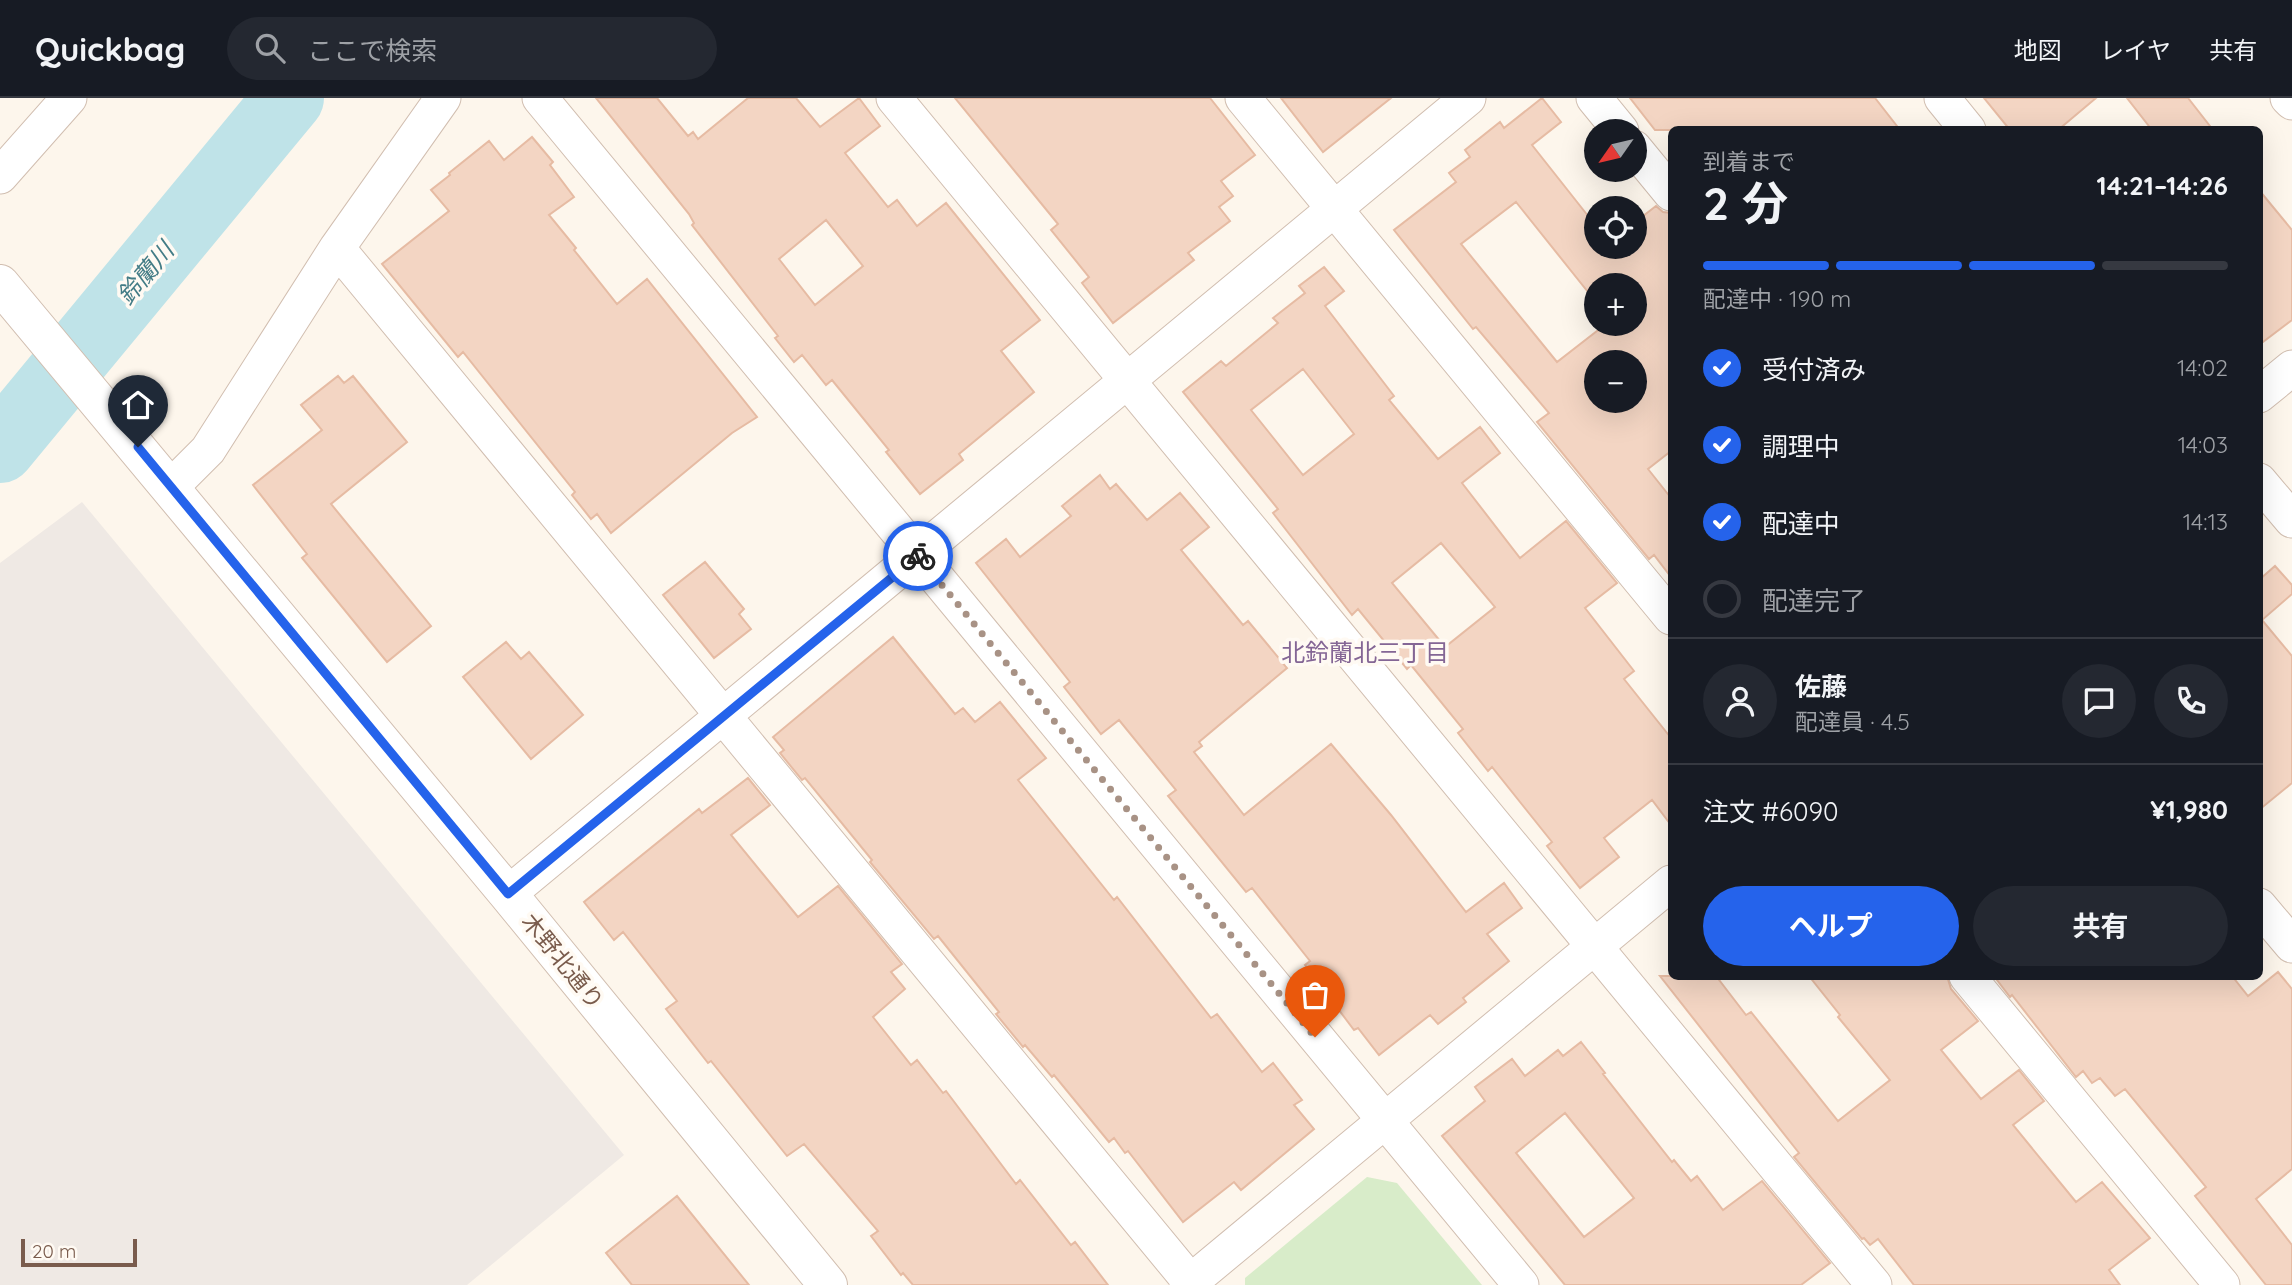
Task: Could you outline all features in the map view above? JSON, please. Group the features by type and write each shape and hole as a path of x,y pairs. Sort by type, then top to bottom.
{"street":[{"path":"0,176 69,98"},
{"path":"172,487 208,450 337,248 443,98"},
{"path":"540,98 1521,1285"},
{"path":"894,98 1874,1285"},
{"path":"1243,98 1668,613"},
{"path":"508,894 1468,98"},
{"path":"1594,98 1611,119"},
{"path":"1942,98 1965,126"},
{"path":"2288,98 2292,102"},
{"path":"1647,164 1668,189"},
{"path":"337,248 1190,1284 1668,886"},
{"name":"木野北通り","path":"9,294 172,487 828,1285"},
{"path":"2263,393 2292,368"},
{"path":"2263,486 2292,520"},
{"path":"2263,911 2292,945"},
{"path":"1970,980 2222,1285"}],"shaded area":[{"path":"82,502 624,1155 467,1285 0,1285 0,563"}],"green space":[{"path":"1367,1177 1397,1183 1482,1285 1245,1285 1245,1278"}],"building":[{"path":"596,98 657,98 688,136 693,132 698,139 748,98 796,98 820,127 859,98 880,126 845,153 888,207 897,200 917,226 946,203 1040,320 1001,351 1034,392 959,454 963,460 920,494 886,452 889,450 832,380 826,385 802,355 794,362 775,338 778,336 692,225 694,223","holes":["826,220 863,266 815,305 779,259"]},
{"path":"955,98 1210,98 1255,155 1221,181 1233,196 1219,207 1230,221 1188,253 1194,260 1113,323 1082,283 1089,277 1051,230 1058,224"},
{"path":"1281,98 1391,98 1323,152"},
{"path":"1542,98 1561,122 1532,145 1584,211 1584,259 1647,259 1647,213 1656,206 1668,213 1668,453 1648,469 1668,494 1668,573 1654,555 1649,559 1537,422 1549,413 1476,327 1473,329 1394,230 1456,182 1449,173 1470,157 1465,150 1500,122 1504,128","holes":["1516,202 1584,287 1584,273 1647,273 1647,336 1591,336 1557,362 1461,244"]},
{"path":"1630,98 1875,98 1897,126 1668,126 1668,130 1655,130"},
{"path":"1984,98 2096,98 2063,126 2007,126"},
{"path":"2127,98 2188,98 2210,126 2149,126"},
{"path":"532,137 553,162 550,165 574,197 549,215 617,304 647,279 757,417 732,433 611,533 597,514 591,519 572,495 575,492 463,352 458,357 382,264 449,211 431,190 450,175 449,173 489,141 504,160"},
{"path":"2263,195 2292,230 2292,320 2263,342"},
{"path":"1324,267 1344,291 1325,306 1394,396 1389,400 1438,459 1480,427 1500,453 1462,483 1520,558 1566,521 1617,583 1585,608 1634,671 1624,679 1668,734 1668,821 1652,800 1604,838 1619,857 1580,888 1547,846 1552,842 1492,767 1488,771 1458,733 1463,729 1411,665 1407,669 1358,609 1352,615 1273,513 1278,509 1183,392 1221,361 1226,366 1278,323 1273,318 1305,293 1299,286","holes":["1303,369 1354,434 1303,475 1251,410","1441,543 1495,607 1445,647 1392,583"]},
{"path":"338,376 344,383 353,376 407,442 331,504 431,626 387,662 302,558 307,554 253,485 322,430 301,405"},
{"path":"1100,475 1110,489 1116,484 1147,520 1180,493 1209,527 1181,550 1243,625 1248,621 1287,668 1199,742 1202,746 1194,752 1244,815 1331,744 1391,815 1466,912 1504,883 1522,908 1487,934 1509,961 1463,998 1466,1002 1438,1024 1430,1015 1379,1055 1358,1028 1354,1030 1305,965 1310,961 1252,888 1246,892 1168,796 1176,790 1119,720 1101,734 1064,687 1070,682 976,563 1006,539 1020,557 1071,516 1062,506"},
{"path":"705,562 744,609 739,614 751,629 714,658 663,595"},
{"path":"2275,566 2292,585 2292,594 2263,619 2263,576"},
{"path":"2263,621 2292,656 2292,783 2263,807"},
{"path":"893,637 955,714 963,708 975,722 1000,702 1046,758 1018,780 1114,900 1117,897 1211,1018 1217,1014 1262,1072 1273,1063 1302,1100 1294,1105 1314,1129 1241,1190 1234,1182 1183,1222 1128,1151 1125,1153 1114,1138 1109,1142 1054,1075 1052,1077 1025,1045 1023,1047 996,1014 999,1012 938,936 934,939 805,778 802,780 780,753 784,750 773,737"},
{"path":"506,642 521,659 529,652 583,715 531,759 463,677"},
{"path":"748,778 770,805 731,835 798,917 838,886 902,964 891,972 905,989 873,1017 911,1065 917,1060 943,1093 946,1091 1016,1184 1020,1180 1071,1245 1075,1242 1108,1285 913,1285 903,1273 901,1275 871,1236 878,1231 804,1144 787,1156 666,1009 677,1001 623,932 614,940 584,902 699,809 702,813"},
{"path":"2278,972 2292,989 2292,1169 2256,1199 2292,1245 2292,1285 2266,1285 2195,1196 2206,1187 2125,1089 2115,1096 2100,1078 2092,1083 2083,1071 2076,1077 2012,995 2010,997 1997,980 2235,980 2248,996"},
{"path":"1660,976 1668,976 1668,980 1719,980 1746,1015 1751,1012 1838,1121 1890,1080 1838,1017 1840,1015 1812,980 1948,980 1951,989 1978,1021 1941,1050 1981,1099 2019,1070 2044,1101 2013,1125 2076,1202 2102,1182 2150,1238 2109,1270 2120,1285 1914,1285 1878,1239 1870,1245 1862,1239 1794,1157 1799,1153"},
{"path":"1581,1042 1672,1162 1674,1160 1691,1181 1697,1176 1723,1210 1762,1181 1830,1263 1801,1285 1565,1285 1442,1136 1485,1101 1475,1087 1512,1059 1525,1076 1558,1050 1563,1056","holes":["1565,1113 1634,1198 1584,1237 1516,1153"]},
{"path":"677,1196 749,1285 632,1285 606,1253"}],"waterway":[{"name":"鈴蘭川","path":"0,448 289,98"}],"way so far":[{"path":"918,556 1315,1037"}],"district":[{"name":"北鈴蘭北三丁目","path":"1365,652"}],"route":[{"path":"138,447 508,894 918,556"}]}
